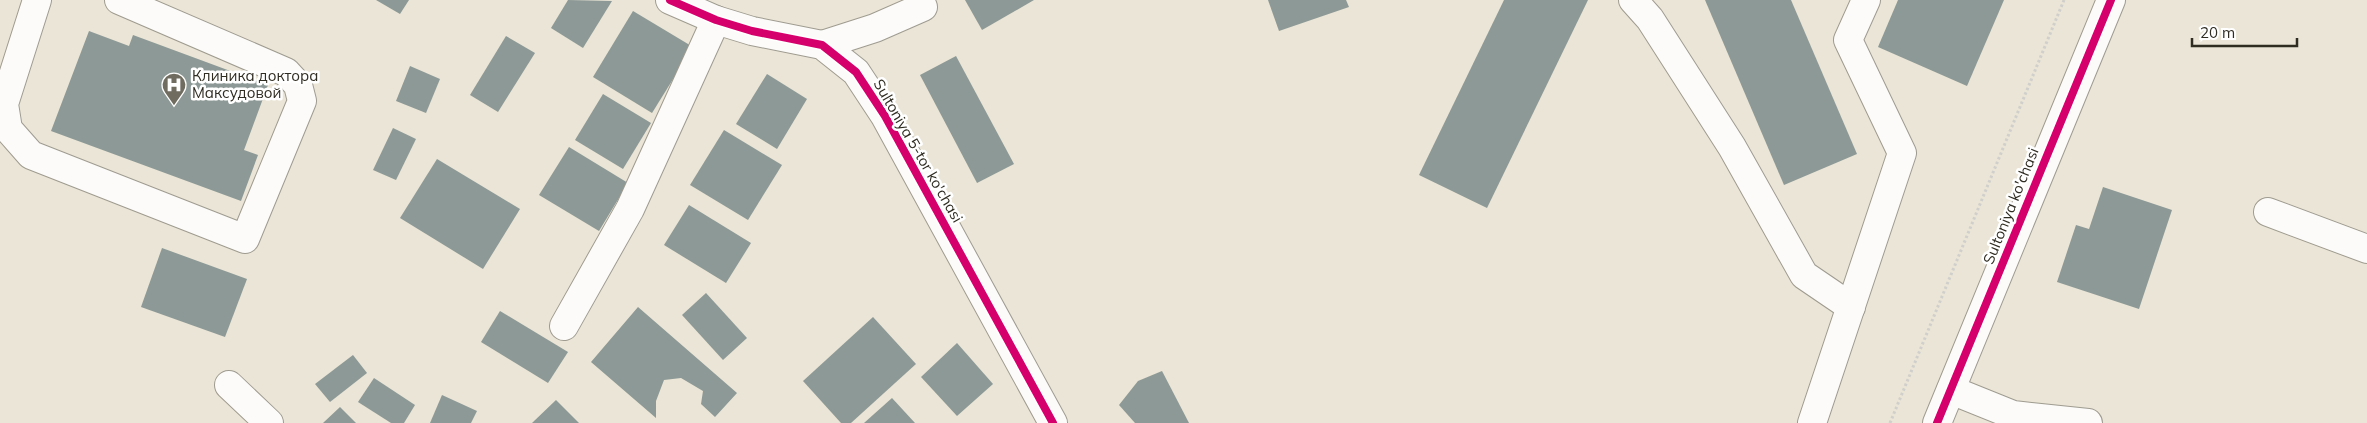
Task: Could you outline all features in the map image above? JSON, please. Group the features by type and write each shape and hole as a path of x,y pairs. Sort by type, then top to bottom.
{"street":[{"path":"37,0 4,104 8,129 31,155 245,239 302,101 298,85 286,72 119,0"},
{"name":"Sultoniya 5-tor ko'chasi","path":"670,0 716,20 752,31 822,45 856,72 885,116 1052,423"},
{"path":"822,45 875,28 923,7 919,0"},
{"path":"1633,0 1650,19 1732,147 1804,275 1851,307"},
{"path":"1812,423 1902,153 1848,40 1866,0"},
{"name":"Sultoniya ko'chasi","path":"1937,423 2111,0"},
{"path":"564,326 630,209 716,20"},
{"path":"2268,212 2367,249"},
{"path":"229,385 269,423"},
{"path":"1951,390 2013,415 2088,423"}],"path":[{"path":"1890,423 2064,0"}],"building":[{"path":"376,0 409,0 400,14"},
{"path":"568,0 612,1 583,48 551,28"},
{"path":"965,0 1034,0 982,30"},
{"path":"1268,0 1346,0 1349,7 1279,31"},
{"path":"1504,0 1588,0 1487,208 1419,175"},
{"path":"1705,0 1791,0 1857,154 1784,185"},
{"path":"1898,0 2004,0 1967,86 1878,47"},
{"path":"633,11 693,47 652,113 593,77"},
{"path":"89,31 129,46 133,35 268,85 244,150 258,155 241,201 51,131"},
{"path":"506,36 535,53 498,112 470,95"},
{"path":"956,56 1014,164 977,183 920,75"},
{"path":"410,66 440,79 426,113 396,101"},
{"path":"767,74 807,99 777,149 736,124"},
{"path":"603,94 651,123 623,169 575,140"},
{"path":"393,128 416,139 396,180 373,170"},
{"path":"724,130 782,165 748,220 690,185"},
{"path":"569,147 628,183 599,231 539,195"},
{"path":"437,159 520,209 483,269 400,218"},
{"path":"2103,187 2172,210 2139,309 2057,282 2076,225 2089,229"},
{"path":"689,205 751,243 726,283 664,245"},
{"path":"162,248 247,279 225,337 141,307"},
{"path":"706,293 747,338 723,360 682,315"},
{"path":"638,307 737,393 715,417 701,404 703,391 681,378 664,380 656,401 656,418 591,362"},
{"path":"500,311 568,352 548,383 481,342"},
{"path":"873,317 916,364 851,423 841,423 803,381"},
{"path":"957,343 993,384 957,416 921,377"},
{"path":"353,355 367,373 330,402 315,384"},
{"path":"1162,371 1189,423 1135,423 1119,405 1138,381"},
{"path":"374,378 415,405 404,423 391,423 358,402"},
{"path":"442,395 477,411 471,423 430,423"},
{"path":"892,398 915,423 864,423"},
{"path":"556,400 579,423 532,423"},
{"path":"340,407 356,423 323,423"}],"cycle path":[{"path":"670,0 716,20 752,31 822,45 856,72 885,116 1053,423"},
{"path":"1937,423 2111,0"}],"place":[{"name":"Клиника доктора Максудовой","path":"174,106"}]}
